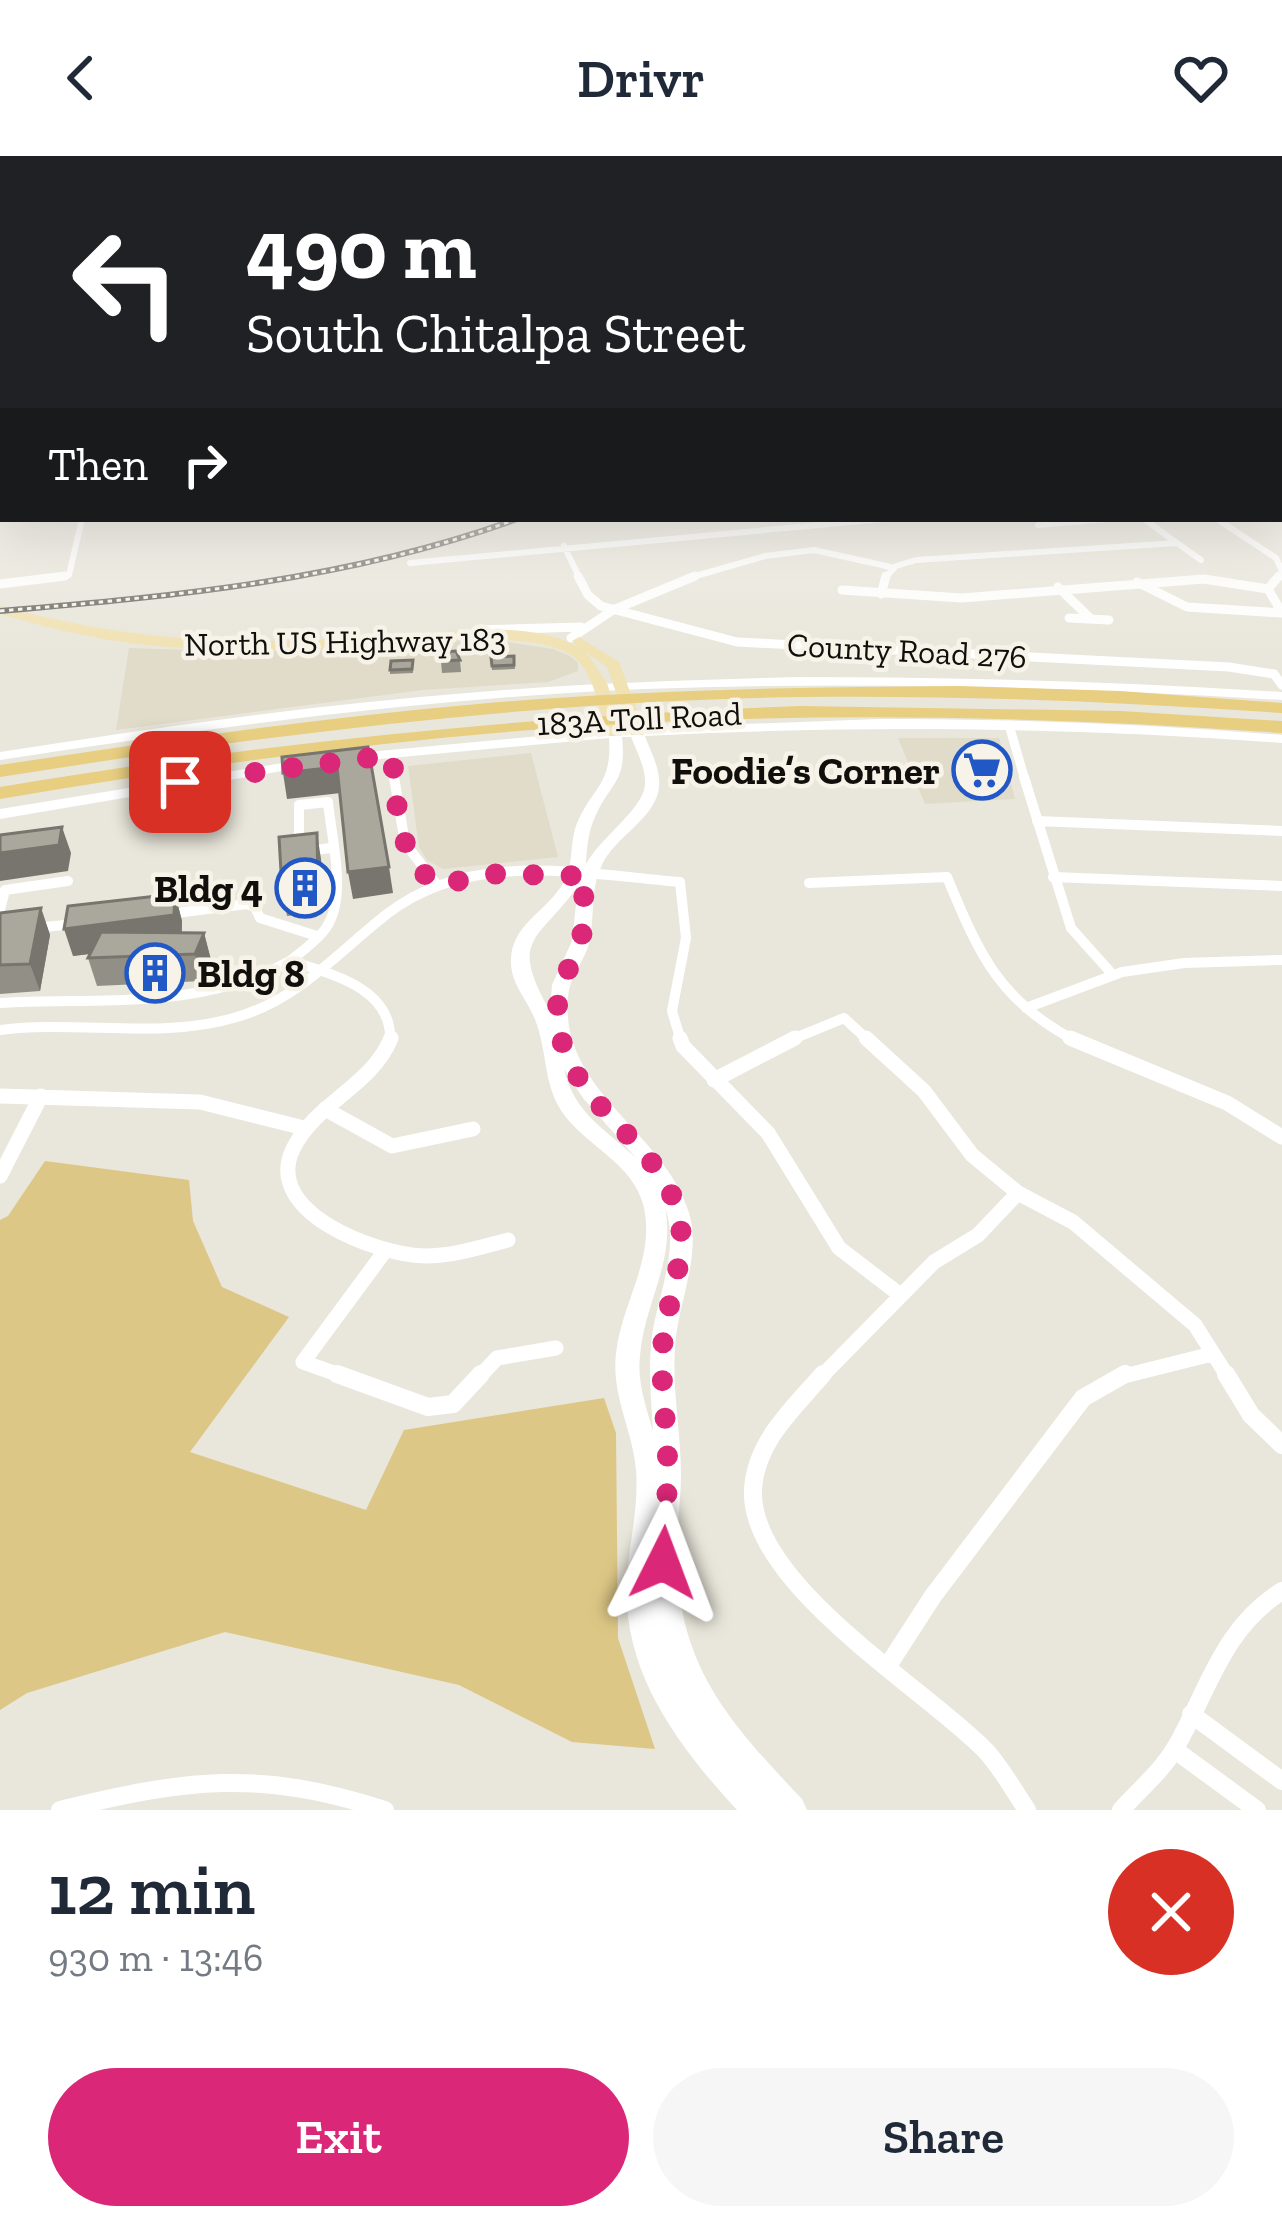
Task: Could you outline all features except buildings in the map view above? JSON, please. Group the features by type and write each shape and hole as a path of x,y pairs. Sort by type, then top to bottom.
{"highway":[{"path":"1094,683 1282,701"},
{"name":"183A Toll Road","path":"0,793 320,744 492,711 675,687 1282,701"},
{"name":"183A Toll Road","path":"0,772 201,741 492,711 690,724 981,710 1282,734"},
{"path":"76,743 492,711"},
{"path":"1107,728 1282,734"},
{"path":"0,809 214,777"}],"main road":[{"name":"North US Highway 183","path":"0,610 49,627 133,643 218,648 490,636 541,639 599,651 614,665"},
{"name":"North US Highway 183","path":"352,642 478,630 536,631 575,646"},
{"path":"575,646 612,684 637,732 652,777 648,800 608,840 582,876 533,922 519,959 524,983 545,1020 553,1072 566,1102 635,1166 652,1197 657,1217 655,1270 634,1322 627,1363 649,1467 640,1589 644,1630 668,1702 701,1750 759,1810"},
{"path":"543,688 581,673 584,665 575,646"},
{"path":"675,687 614,665 619,756 614,782 583,830 580,943 558,994 564,1046 595,1102 656,1166 681,1227 662,1374 668,1477 663,1563 676,1647 706,1714 791,1810"},
{"path":"0,756 292,712 543,688 900,677 1094,683"},
{"path":"675,687 644,694 648,715 690,724"},
{"path":"543,688 577,695 588,717 579,729 546,739"},
{"path":"644,754 655,740 690,724"},
{"path":"214,777 690,724 1107,728"},
{"path":"566,737 599,743 619,756"}],"street":[{"path":"0,584 69,574 81,522"},
{"path":"410,563 848,522"},
{"path":"1038,525 1072,522 1107,548"},
{"path":"1148,522 1201,560"},
{"path":"1222,522 1276,558 1282,571 1268,589"},
{"path":"795,532 814,550"},
{"path":"478,630 522,626 571,630 702,572 765,556 814,550 891,567 974,555 1177,543"},
{"path":"564,546 587,595 611,612"},
{"path":"881,594 884,574 891,567"},
{"path":"842,590 971,598 1058,587 1204,579 1268,589"},
{"path":"1137,582 1174,605 1282,613"},
{"path":"1058,587 1090,619"},
{"path":"1268,589 1282,613"},
{"path":"1218,598 1223,610"},
{"path":"575,646 611,612"},
{"name":"County Road 276","path":"611,612 736,642 1229,667 1278,674 1282,685"},
{"path":"1070,618 1109,620"},
{"path":"1009,724 1071,928 1113,975"},
{"path":"392,755 403,847 420,872 437,885"},
{"path":"0,1003 51,997 199,996 237,989 290,961 317,936 336,909 332,848 328,802 298,805 298,852 332,848"},
{"path":"1037,821 1282,831"},
{"path":"0,1030 234,1018 284,999 324,972 401,904 437,885 495,874 680,882 686,938 672,1011 683,1046 768,1133 839,1248 899,1294"},
{"path":"809,883 946,877 984,960 1026,1008 1065,1035 1226,1102 1282,1137"},
{"path":"1053,877 1282,886"},
{"path":"0,910 2,890 68,881"},
{"path":"152,916 247,904 255,907 260,918 317,936"},
{"path":"0,931 80,925"},
{"path":"1026,1008 1113,975 1184,963 1282,960"},
{"path":"290,961 372,996 390,1020 389,1047 366,1078 304,1129 290,1155 287,1174 298,1202 328,1226 385,1251 424,1256 508,1240"},
{"path":"714,1080 784,1042 844,1018 924,1091 972,1155 1018,1193 1072,1222 1195,1325 1251,1414 1282,1445"},
{"path":"0,1096 200,1102 304,1129"},
{"path":"0,1176 41,1096"},
{"path":"325,1109 392,1146 473,1129"},
{"path":"1018,1193 978,1234 934,1262 899,1294 766,1440 753,1490 762,1540 807,1597 987,1752 1028,1810"},
{"path":"385,1251 303,1362 428,1407 454,1404 496,1358 556,1348"},
{"path":"889,1664 933,1596 1083,1398 1129,1372 1212,1354"},
{"path":"1121,1810 1175,1750 1210,1666 1263,1600 1282,1591"},
{"path":"1191,1714 1282,1780"},
{"path":"1175,1750 1257,1810"},
{"path":"60,1810 167,1783 244,1778 326,1790 385,1810"}],"shaded area":[{"path":"486,639 553,649 578,663 578,671 548,682 422,690 116,730 129,648 249,652"},
{"path":"898,738 999,738 1015,799 925,804"},
{"path":"531,753 558,857 443,869 427,860 419,847 408,766"},
{"path":"45,1161 189,1180 193,1221 222,1287 289,1317 190,1452 366,1510 404,1430 604,1398 616,1433 618,1638 655,1749 572,1742 459,1685 225,1632 27,1693 0,1710 0,1220 8,1216"}],"railway":[{"path":"0,611 132,599 326,571 508,522"}],"place":[{"name":"Foodie’s Corner","path":"982,770"},
{"name":"Bldg 4","path":"305,888"},
{"name":"Bldg 8","path":"155,973"}],"route":[{"path":"180,782 392,755 403,847 420,872 437,885 495,874 588,876 581,896 580,943 558,994 564,1046 595,1102 656,1166 681,1227 663,1339 661,1391 668,1477 663,1563"}]}
